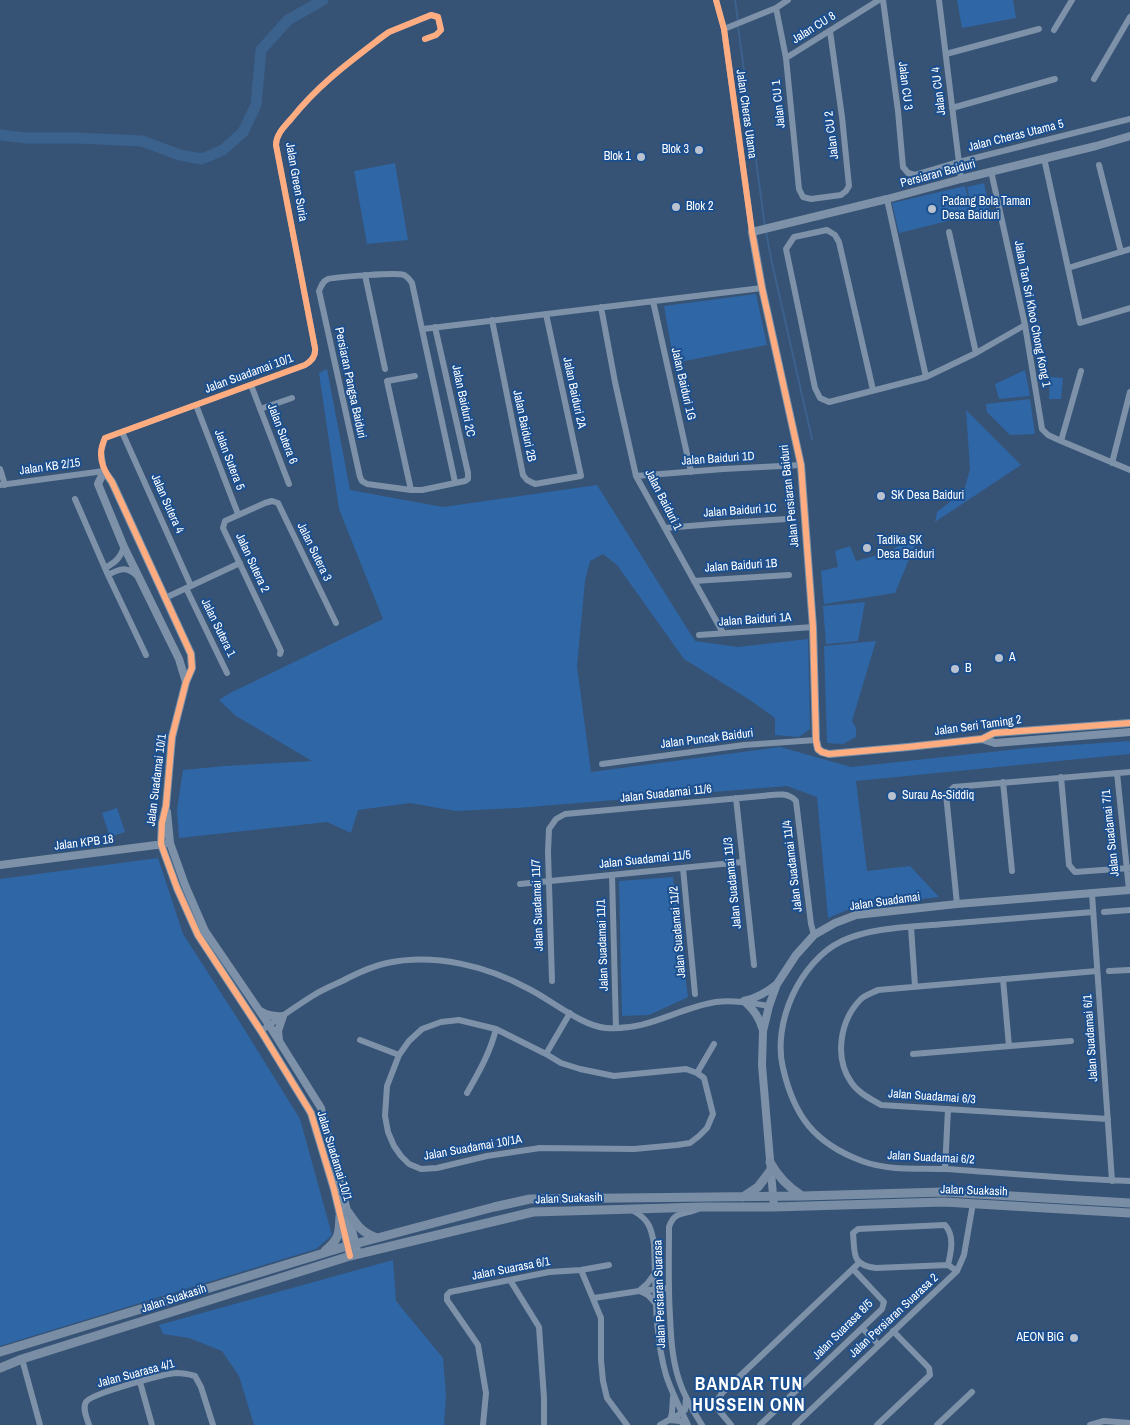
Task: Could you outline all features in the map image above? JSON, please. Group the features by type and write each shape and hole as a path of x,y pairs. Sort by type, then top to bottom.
{"main road":[{"path":"743,1197 758,1187 771,1166 786,1184 802,1196"},
{"name":"Jalan Suakasih","path":"0,1352 352,1244 530,1199 773,1197 944,1192 1130,1204"},
{"name":"Jalan Suakasih","path":"0,1368 22,1359 354,1255 533,1212 944,1202 1130,1214"},
{"path":"323,1253 334,1244 339,1235 344,1214 366,1234 378,1238"}],"street":[{"name":"Jalan Cheras Utama","path":"716,0 724,29 752,232"},
{"path":"724,29 776,8 788,0"},
{"name":"Jalan CU 8","path":"786,58 881,0"},
{"name":"Jalan CU 3","path":"881,0 898,112 903,166 908,173"},
{"name":"Jalan CU 4","path":"939,0 962,179"},
{"path":"1054,30 1072,0"},
{"name":"Jalan CU 1","path":"776,8 786,58 799,189 803,196"},
{"name":"Jalan Green Suria","path":"305,365 316,353 276,145 278,136 302,105 326,81 389,32 431,14 438,18 441,30 436,35 425,39"},
{"path":"1094,79 1130,17"},
{"path":"946,54 1039,29"},
{"name":"Jalan CU 2","path":"803,196 811,199 840,195 846,191 848,186 842,117 830,30"},
{"path":"952,108 1055,80"},
{"name":"Jalan Cheras Utama 5","path":"908,173 916,175 959,162 1130,119"},
{"name":"Persiaran Baiduri","path":"752,232 887,200 1130,136"},
{"path":"1044,158 1080,323 1130,308"},
{"path":"1098,164 1121,252"},
{"name":"Jalan Tan Sri Khoo Chong Kong 1","path":"991,172 1024,325 1042,428 1048,435 1062,441"},
{"path":"887,200 926,376"},
{"path":"873,390 839,242 835,235 827,230 794,237 786,249 815,388 820,398 829,402 926,376 976,353 1024,325"},
{"name":"Jalan Persiaran Baiduri","path":"752,232 762,288 801,465 813,627 816,740"},
{"path":"949,232 976,353"},
{"path":"1068,268 1130,249"},
{"name":"Persiaran Pangsa Baiduri","path":"423,328 412,283 406,276 399,274 365,275 327,280 321,285 319,291 362,481 367,484 422,490 468,479"},
{"path":"365,275 385,369"},
{"path":"455,482 423,328 762,288"},
{"name":"Jalan Baiduri 1G","path":"653,301 691,472"},
{"name":"Jalan Baiduri 1","path":"601,307 615,382 636,476 723,633"},
{"name":"Jalan Baiduri 2A","path":"546,314 581,476"},
{"name":"Jalan Baiduri 2B","path":"492,320 523,475 534,484 581,476"},
{"name":"Jalan Baiduri 2C","path":"435,327 468,479"},
{"name":"Jalan Suadamai 10/1","path":"305,365 105,438 101,451 104,471 112,482 191,654 192,668 186,682 172,738 161,844 198,935 261,1031 311,1113 334,1189 344,1214"},
{"path":"1081,370 1062,441 1130,470"},
{"path":"411,490 387,381 415,376"},
{"name":"Jalan Sutera 6","path":"251,385 289,484"},
{"path":"1112,463 1130,392"},
{"path":"260,409 292,398"},
{"name":"Jalan Sutera 5","path":"196,405 238,514"},
{"name":"Jalan Sutera 4","path":"122,432 189,589"},
{"name":"Jalan Baiduri 1D","path":"636,476 801,465"},
{"path":"0,469 2,485"},
{"name":"Jalan Suadamai 10/1","path":"104,471 98,484 124,547 179,659 186,682"},
{"name":"Jalan KB 2/15","path":"2,485 104,471"},
{"path":"75,499 106,571 146,655"},
{"name":"Jalan Sutera 3","path":"265,503 272,501 278,503 336,623"},
{"name":"Jalan Sutera 2","path":"265,503 225,521 223,528 281,651 280,654"},
{"name":"Jalan Baiduri 1C","path":"665,528 787,519"},
{"path":"106,571 120,558 124,547"},
{"path":"165,598 189,589 240,563"},
{"path":"106,571 124,569 132,571 139,577"},
{"name":"Jalan Baiduri 1B","path":"694,581 789,575"},
{"name":"Jalan Sutera 1","path":"189,589 227,673"},
{"name":"Jalan Baiduri 1A","path":"699,635 813,627"},
{"name":"Jalan Seri Taming 2","path":"816,740 818,749 829,754 908,748 982,739 994,733 1130,723"},
{"name":"Jalan Seri Taming 2","path":"982,739 995,743 1130,732"},
{"name":"Jalan Puncak Baiduri","path":"602,764 744,745 816,740"},
{"path":"957,904 946,794 954,787 1130,772"},
{"name":"Jalan Suadamai 7/1","path":"1117,773 1129,890"},
{"path":"1061,777 1069,865 1075,872 1128,868"},
{"path":"1004,782 1012,871"},
{"name":"Jalan Suadamai 11/6","path":"549,829 556,819 565,814 786,794 792,796"},
{"name":"Jalan Suadamai 11/4","path":"792,796 796,801 811,924 814,935"},
{"name":"Jalan Suadamai 11/3","path":"736,798 754,965"},
{"name":"Jalan Suadamai 10/1","path":"166,806 170,842 185,885 205,931 269,1025 321,1108 354,1255"},
{"name":"Jalan Suadamai 11/7","path":"549,829 552,981"},
{"name":"Jalan KPB 18","path":"0,865 170,842"},
{"name":"Jalan Suadamai 11/5","path":"520,884 742,862"},
{"name":"Jalan Suadamai 11/2","path":"683,868 695,994"},
{"name":"Jalan Suadamai 11/1","path":"612,875 616,1028"},
{"name":"Jalan Suadamai","path":"774,1207 762,1065 763,1031 769,1006 778,984 796,955 814,935 835,923 856,916 957,904 1129,890"},
{"name":"Jalan Suadamai 6/1","path":"1092,894 1112,1181"},
{"path":"1104,912 1130,910"},
{"name":"Jalan Suadamai 6/2","path":"1093,912 866,932 842,941 821,956 809,969 786,1009 780,1035 781,1062 788,1090 798,1112 808,1126 828,1145 861,1161 882,1168 945,1169 1130,1181"},
{"path":"911,927 915,986"},
{"path":"261,1031 314,994 364,970 387,963 411,960 434,960 476,967 503,976 530,989 584,1021 604,1028 634,1027 649,1024 715,1002 744,1002 769,1006"},
{"path":"1109,971 1130,970"},
{"name":"Jalan Suadamai 6/3","path":"1097,971 878,990 862,998 845,1021 841,1042 843,1061 850,1081 864,1095 882,1105 1108,1119"},
{"path":"1003,979 1009,1046"},
{"path":"744,1002 766,993 778,984"},
{"path":"744,1002 755,1012 763,1031"},
{"path":"258,1010 267,1016 283,1016"},
{"path":"546,1054 570,1013"},
{"path":"279,1042 278,1031 283,1016"},
{"name":"Jalan Suadamai 10/1A","path":"459,1020 496,1029 561,1063 614,1076 686,1069 697,1072 704,1078 713,1114 707,1128 690,1143 677,1145 634,1149 540,1148 487,1156 437,1168 422,1169 409,1164 394,1146 388,1132 385,1116 387,1086 399,1054 422,1029 441,1022 459,1020"},
{"path":"467,1093 486,1059 496,1029"},
{"path":"360,1040 399,1054"},
{"path":"913,1054 1071,1041"},
{"path":"697,1072 714,1044"},
{"path":"945,1169 948,1109"},
{"name":"Jalan Persiaran Suarasa 2","path":"795,1425 957,1270 964,1255 973,1203"},
{"name":"Jalan Persiaran Suarasa","path":"702,1207 672,1219 669,1227 668,1288 671,1342 680,1381 702,1425"},
{"name":"Jalan Persiaran Suarasa","path":"632,1210 649,1224 654,1244 661,1354 673,1396 687,1425"},
{"path":"948,1265 952,1250 949,1229 945,1225 858,1229 853,1233 855,1259 866,1267 948,1265 957,1270"},
{"path":"731,1425 717,1408 718,1399 722,1393 859,1263"},
{"name":"Jalan Suarasa 6/1","path":"483,1425 486,1393 478,1345 447,1300 447,1295 450,1292 549,1272 580,1270 609,1265"},
{"name":"Jalan Suarasa 8/5","path":"765,1424 882,1309 884,1302 853,1269"},
{"path":"580,1270 594,1298 601,1318 601,1360 607,1398 627,1425"},
{"path":"639,1290 647,1284 656,1272"},
{"path":"510,1280 539,1327 544,1425"},
{"path":"594,1298 639,1290 668,1288"},
{"path":"639,1290 648,1295 657,1305"},
{"path":"862,1328 879,1345"},
{"path":"879,1425 930,1375 928,1368 893,1332"},
{"path":"22,1359 40,1425"},
{"name":"Jalan Suarasa 4/1","path":"89,1425 85,1410 85,1404 88,1400 108,1391 184,1373 195,1376 201,1387 213,1425"},
{"path":"140,1382 152,1425"},
{"path":"937,1425 972,1392"},
{"path":"670,1420 673,1396"},
{"path":"660,1425 685,1410 686,1396"},
{"path":"670,1420 680,1421 687,1425"},
{"path":"1090,1425 1110,1421 1130,1424"}],"shaded area":[{"path":"957,0 1013,0 1016,18 962,28"},
{"path":"395,163 408,240 367,244 354,171"},
{"path":"984,183 990,212 973,216 967,187"},
{"name":"Padang Bola Taman Desa Baiduri","path":"965,186 972,215 899,233 892,203"},
{"path":"756,294 767,345 674,363 664,306"},
{"path":"327,369 350,490 443,507 597,485 695,641 738,647 808,639 810,729 799,737 775,735 775,718 750,700 684,659 617,565 603,554 590,561 585,581 577,666 591,772 780,747 851,767 1028,748 1130,741 1130,754 856,781 867,871 910,866 939,897 852,908 828,918 817,797 787,786 517,808 456,811 410,803 358,810 351,833 327,822 179,838 177,810 183,770 312,761 236,716 219,700 383,619 339,509 319,373"},
{"path":"1025,370 1030,396 999,399 995,384"},
{"path":"1050,377 1063,378 1061,399 1049,399"},
{"path":"1030,399 1035,434 1010,435 987,412 986,404"},
{"path":"966,410 1021,465 935,522 937,512 964,491 970,469"},
{"path":"920,533 895,593 824,604 821,571 838,567 835,551 850,546 856,561 888,552"},
{"path":"865,602 858,641 826,644 823,606"},
{"path":"876,641 852,721 856,728 856,737 843,744 827,743 824,646"},
{"path":"117,808 125,832 110,837 102,813"},
{"path":"158,858 183,934 300,1119 332,1235 316,1249 0,1346 0,879"},
{"path":"673,877 688,997 649,1015 622,1016 619,881"},
{"path":"393,1260 396,1301 443,1358 446,1395 444,1425 254,1425 239,1376 222,1351 189,1338 163,1334 159,1325"}],"waterway":[{"path":"0,135 26,138 142,141 180,155 202,159 223,150 243,132 256,105 261,50 288,20 323,0"},
{"path":"735,0 738,21"},
{"path":"738,26 765,227"},
{"path":"766,232 812,439"}],"cycle path":[{"path":"716,0 724,29 752,232 762,288 801,465 813,627 816,740 818,749 829,754 982,739 994,733 1130,723"},
{"path":"350,1256 334,1189 311,1113 261,1031 198,935 177,888 161,844 172,737 186,682 192,668 191,654 106,472 101,450 105,438 305,365 312,360 315,348 276,145 279,134 301,107 323,85 345,65 389,32 431,15 438,17 441,30 436,35 425,39"}],"place":[{"name":"Blok 3","path":"699,150"},
{"name":"Blok 1","path":"641,157"},
{"name":"Blok 2","path":"676,207"},
{"name":"Padang Bola Taman Desa Baiduri","path":"932,209"},
{"name":"SK Desa Baiduri","path":"881,496"},
{"name":"Tadika SK Desa Baiduri","path":"867,548"},
{"name":"A","path":"999,658"},
{"name":"B","path":"955,669"},
{"name":"Surau As-Siddiq","path":"892,796"},
{"name":"AEON BiG","path":"1074,1338"}],"district":[{"name":"BANDAR TUN HUSSEIN ONN","path":"749,1395"}]}
